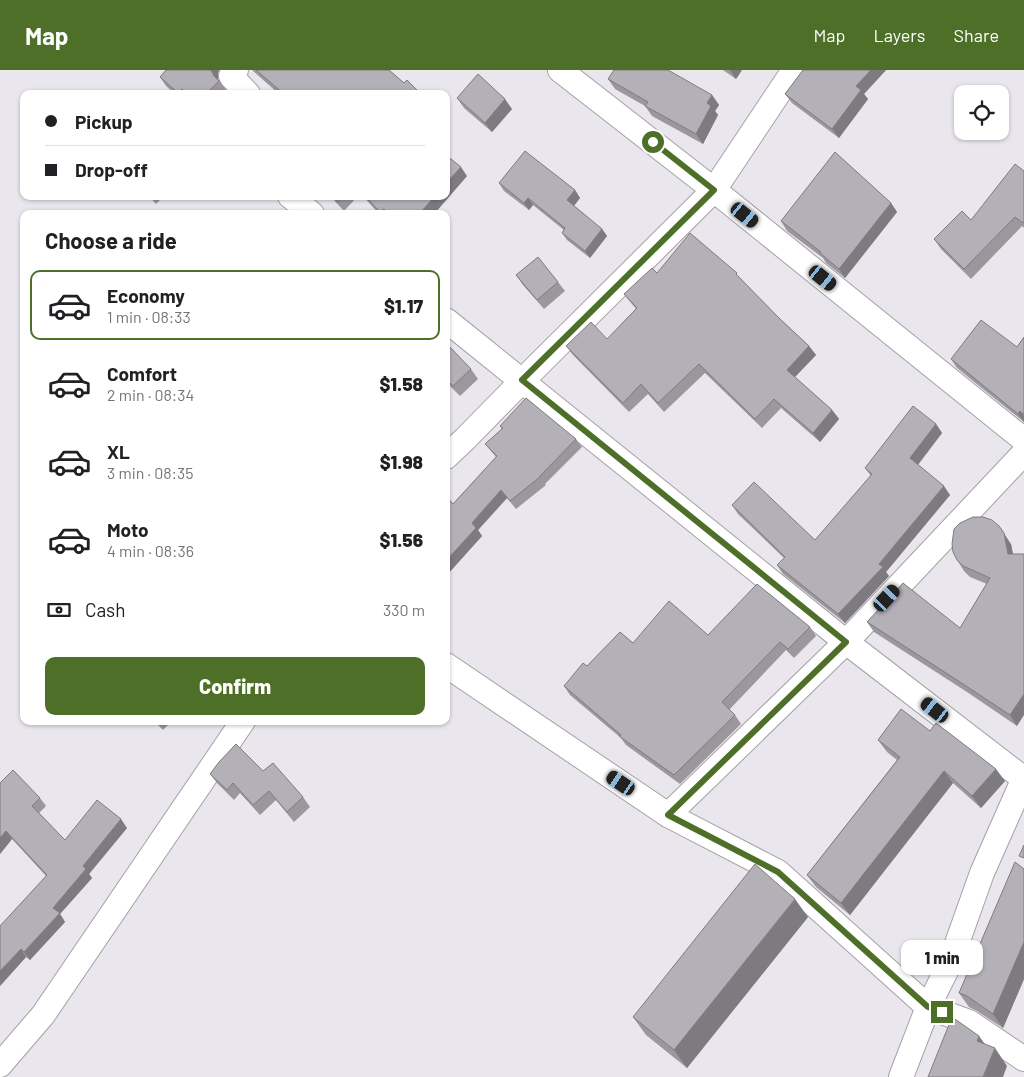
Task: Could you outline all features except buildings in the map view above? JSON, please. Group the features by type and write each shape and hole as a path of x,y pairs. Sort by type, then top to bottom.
{"street":[{"path":"236,70 231,76 244,90"},
{"path":"560,70 714,190 1024,440"},
{"path":"450,453 714,190 794,70"},
{"path":"295,200 307,210"},
{"path":"450,323 846,642 1024,778 982,873 950,963 928,1007 901,1077"},
{"path":"668,815 846,642 1024,453"},
{"path":"450,668 668,815 778,872 928,1007 969,1022 1024,1059"},
{"path":"0,1065 43,1016 239,725"}],"route":[{"path":"653,142 714,190 522,380 846,642 668,815 778,872 928,1007 942,1012"}]}
